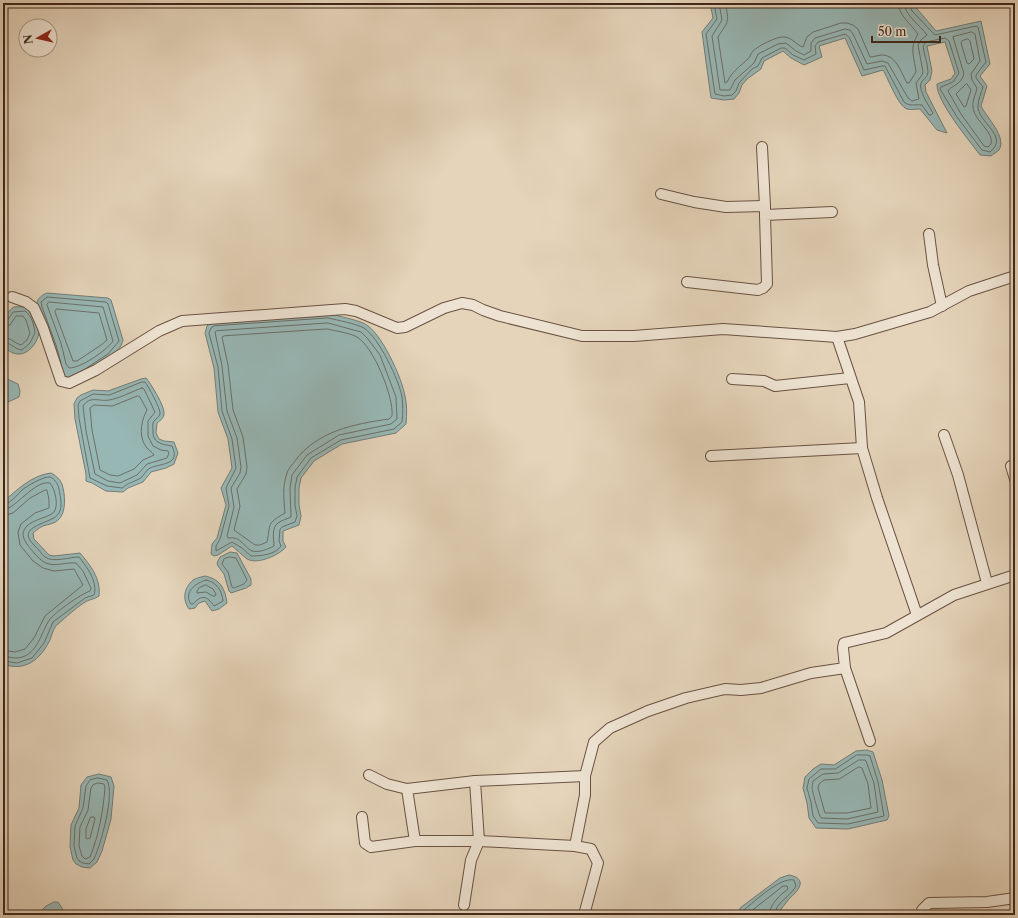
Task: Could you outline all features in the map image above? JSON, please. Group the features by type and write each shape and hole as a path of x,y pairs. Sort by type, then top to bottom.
{"street":[{"path":"687,282 758,290 767,284 762,147"},
{"path":"661,194 694,202 726,207 765,211 832,212"},
{"path":"929,234 933,265 942,306"},
{"path":"12,297 26,302 34,308 43,328 61,381 69,383 96,370 159,331 182,321 345,309 356,311 398,328 405,327 444,308 462,303 473,305 500,316 582,336 634,336 723,329 837,337 855,334 914,317 942,306 969,291 1015,276"},
{"path":"837,337 858,402 862,448 877,498 918,615"},
{"path":"732,379 764,381 776,386 850,378"},
{"path":"944,435 958,475 987,583"},
{"path":"711,456 862,448"},
{"path":"1011,466 1015,479"},
{"path":"870,741 845,668 844,643 886,633 954,594 1015,575"},
{"path":"575,846 585,795 585,776 594,742 610,728 648,711 686,698 725,689 741,690 761,688 811,673 845,668"},
{"path":"369,775 387,784 407,789 475,781 585,776"},
{"path":"464,905 471,860 479,841 475,781"},
{"path":"407,789 415,841"},
{"path":"362,817 365,843 371,847 415,841 479,841 575,846 591,849 598,863 584,915"},
{"path":"922,915 922,910 929,903 987,902 1015,898"}],"water":[{"path":"710,3 912,3 936,31 981,21 990,64 980,76 987,86 981,106 998,134 1001,145 999,150 991,156 980,155 947,110 942,100 937,84 951,79 955,73 945,42 927,46 932,71 930,80 925,85 926,92 947,133 937,130 920,109 907,109 904,107 900,103 883,70 862,76 845,38 819,46 822,57 804,65 791,58 783,51 764,61 761,69 747,79 734,99 724,100 711,98 702,32 713,18"},
{"path":"47,293 108,298 111,300 123,340 118,350 100,365 83,375 65,377 37,303 40,297"},
{"path":"14,307 21,307 30,310 39,333 31,349 21,354 10,352 5,347 3,338 5,319 10,310"},
{"path":"329,313 365,324 378,336 390,356 400,378 406,399 406,424 396,433 342,444 314,461 301,478 299,488 299,505 301,516 299,525 283,531 283,541 286,547 283,550 273,556 257,561 247,559 232,546 214,556 211,554 212,544 217,538 226,505 221,488 232,468 228,439 218,412 214,368 205,333 207,326 212,322"},
{"path":"3,377 18,384 20,391 19,397 8,402 3,401"},
{"path":"146,378 151,384 164,410 163,418 157,423 156,433 159,439 174,442 178,453 174,464 151,472 143,482 128,488 123,492 106,491 86,481 86,474 75,419 74,404 77,398 81,395 93,390 108,391"},
{"path":"51,473 60,480 62,484 64,492 63,513 56,522 43,526 34,532 34,539 49,555 54,556 80,553 97,578 99,596 84,603 56,626 46,647 37,658 25,665 11,666 3,664 3,502 31,480 44,474"},
{"path":"230,552 237,553 251,579 251,585 231,593 224,574 217,563 220,557"},
{"path":"205,576 214,579 221,585 225,593 227,603 219,609 212,611 205,601 199,603 195,608 189,609 185,601 186,590 193,580"},
{"path":"867,750 873,752 882,780 889,816 887,820 848,829 816,828 809,818 803,788 805,777 821,764 834,765 856,751"},
{"path":"99,774 111,777 114,786 111,819 102,851 97,862 90,868 82,867 76,864 73,860 70,847 71,825 79,808 81,785 87,777"},
{"path":"789,875 799,879 800,886 777,915 740,915 740,908 780,878"},
{"path":"54,902 58,902 64,915 43,915 42,910"}]}
